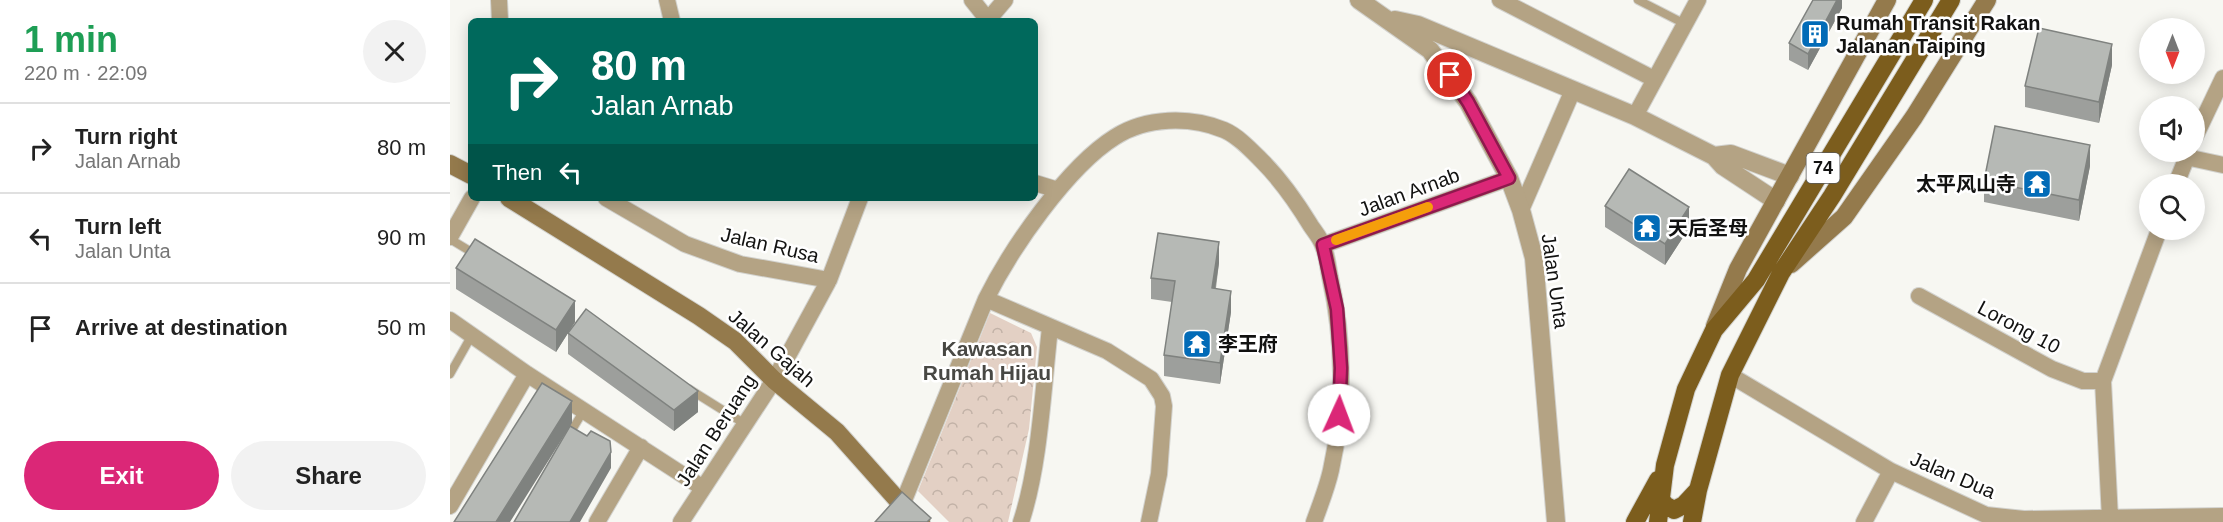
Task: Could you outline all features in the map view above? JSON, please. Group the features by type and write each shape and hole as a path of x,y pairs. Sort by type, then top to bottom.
{"main road":[{"path":"1713,330 1738,269 1887,0"},
{"name":"74","path":"1658,522 1665,465 1686,389 1713,330 1756,280 1924,0"},
{"name":"74","path":"1692,522 1721,400 1730,375 1781,273 1832,196 1951,0"},
{"path":"1781,273 1844,217 1914,117 1987,0"},
{"path":"450,164 468,173"},
{"name":"Jalan Gajah","path":"514,201 699,316 735,341 774,380 837,432 902,505 921,522"},
{"path":"1635,522 1665,465"},
{"path":"1660,498 1665,505 1674,510 1684,505 1698,490"}],"street":[{"path":"499,0 500,18"},
{"path":"667,0 671,18"},
{"path":"972,0 986,18"},
{"path":"990,18 1005,0"},
{"name":"Jalan Unta","path":"1359,0 1430,50 1468,102 1509,178 1521,210 1534,258 1556,522"},
{"path":"1500,0 1654,79"},
{"path":"1635,116 1698,0"},
{"path":"1390,20 1418,25 1635,116 1714,156 1723,166 1776,201"},
{"path":"1430,50 1482,52"},
{"path":"2205,116 2223,78"},
{"path":"1521,210 1573,90"},
{"path":"902,505 986,299 1000,272 1058,190 1115,136 1146,124 1171,120 1198,121 1226,130 1249,148 1273,172 1300,208 1323,245 1337,309 1341,368 1339,415 1331,471 1314,522"},
{"path":"1714,156 1731,154 1790,176"},
{"path":"2205,159 2223,165"},
{"name":"Jalan Arnab","path":"1323,245 1509,178"},
{"path":"1038,184 1058,190"},
{"path":"450,238 470,201"},
{"name":"Jalan Rusa","path":"611,201 686,244 740,264 829,280"},
{"name":"Jalan Beruang","path":"681,522 774,380 829,280 859,201"},
{"path":"2110,518 2103,381 2155,240"},
{"name":"Lorong 10","path":"1919,296 2052,369 2083,381 2103,381"},
{"path":"986,299 1107,351 1151,379 1162,396 1164,406 1159,474 1149,522"},
{"path":"450,320 527,374 703,488"},
{"path":"1021,522 1032,470 1050,328"},
{"path":"450,506 527,374"},
{"name":"Jalan Dua","path":"1730,375 1891,471 1986,515 2024,521 2110,518 2189,519 2223,516"},
{"path":"597,522 641,447"},
{"path":"1864,522 1891,471"}],"lane":[{"path":"1638,0 1685,24"},
{"path":"450,238 489,263"},
{"path":"450,374 472,335"},
{"path":"676,381 745,424"},
{"path":"566,441 584,410"}],"green space":[{"path":"990,313 1031,333 1037,347 1029,429 1008,522 949,522 918,491"}],"building":[{"path":"1813,0 1837,0 1808,54 1789,43"},
{"path":"2039,28 2112,44 2099,102 2025,86"},
{"path":"1995,126 2090,145 2079,200 1984,181"},
{"path":"1629,169 1689,207 1665,244 1605,206"},
{"name":"李王府","path":"1158,233 1219,242 1212,288 1231,291 1220,363 1164,355 1175,281 1151,278"},
{"path":"475,239 575,301 556,330 456,268"},
{"path":"586,309 698,391 674,410 568,333"},
{"path":"542,383 572,401 496,522 454,522"},
{"path":"570,426 587,436 591,431 610,441 611,452 570,522 514,522"},
{"path":"902,492 931,518 927,522 875,522"}],"slow traffic":[{"path":"1336,240 1428,207"}],"place":[{"name":"Rumah Transit Rakan Jalanan Taiping","path":"1815,34"},
{"name":"太平风山寺","path":"2037,184"},
{"name":"天后圣母","path":"1647,228"},
{"name":"李王府","path":"1197,344"}],"district":[{"name":"Kawasan Rumah Hijau","path":"987,360"}],"route":[{"path":"1339,415 1341,368 1337,309 1323,245 1509,178 1468,102 1450,75"}]}
